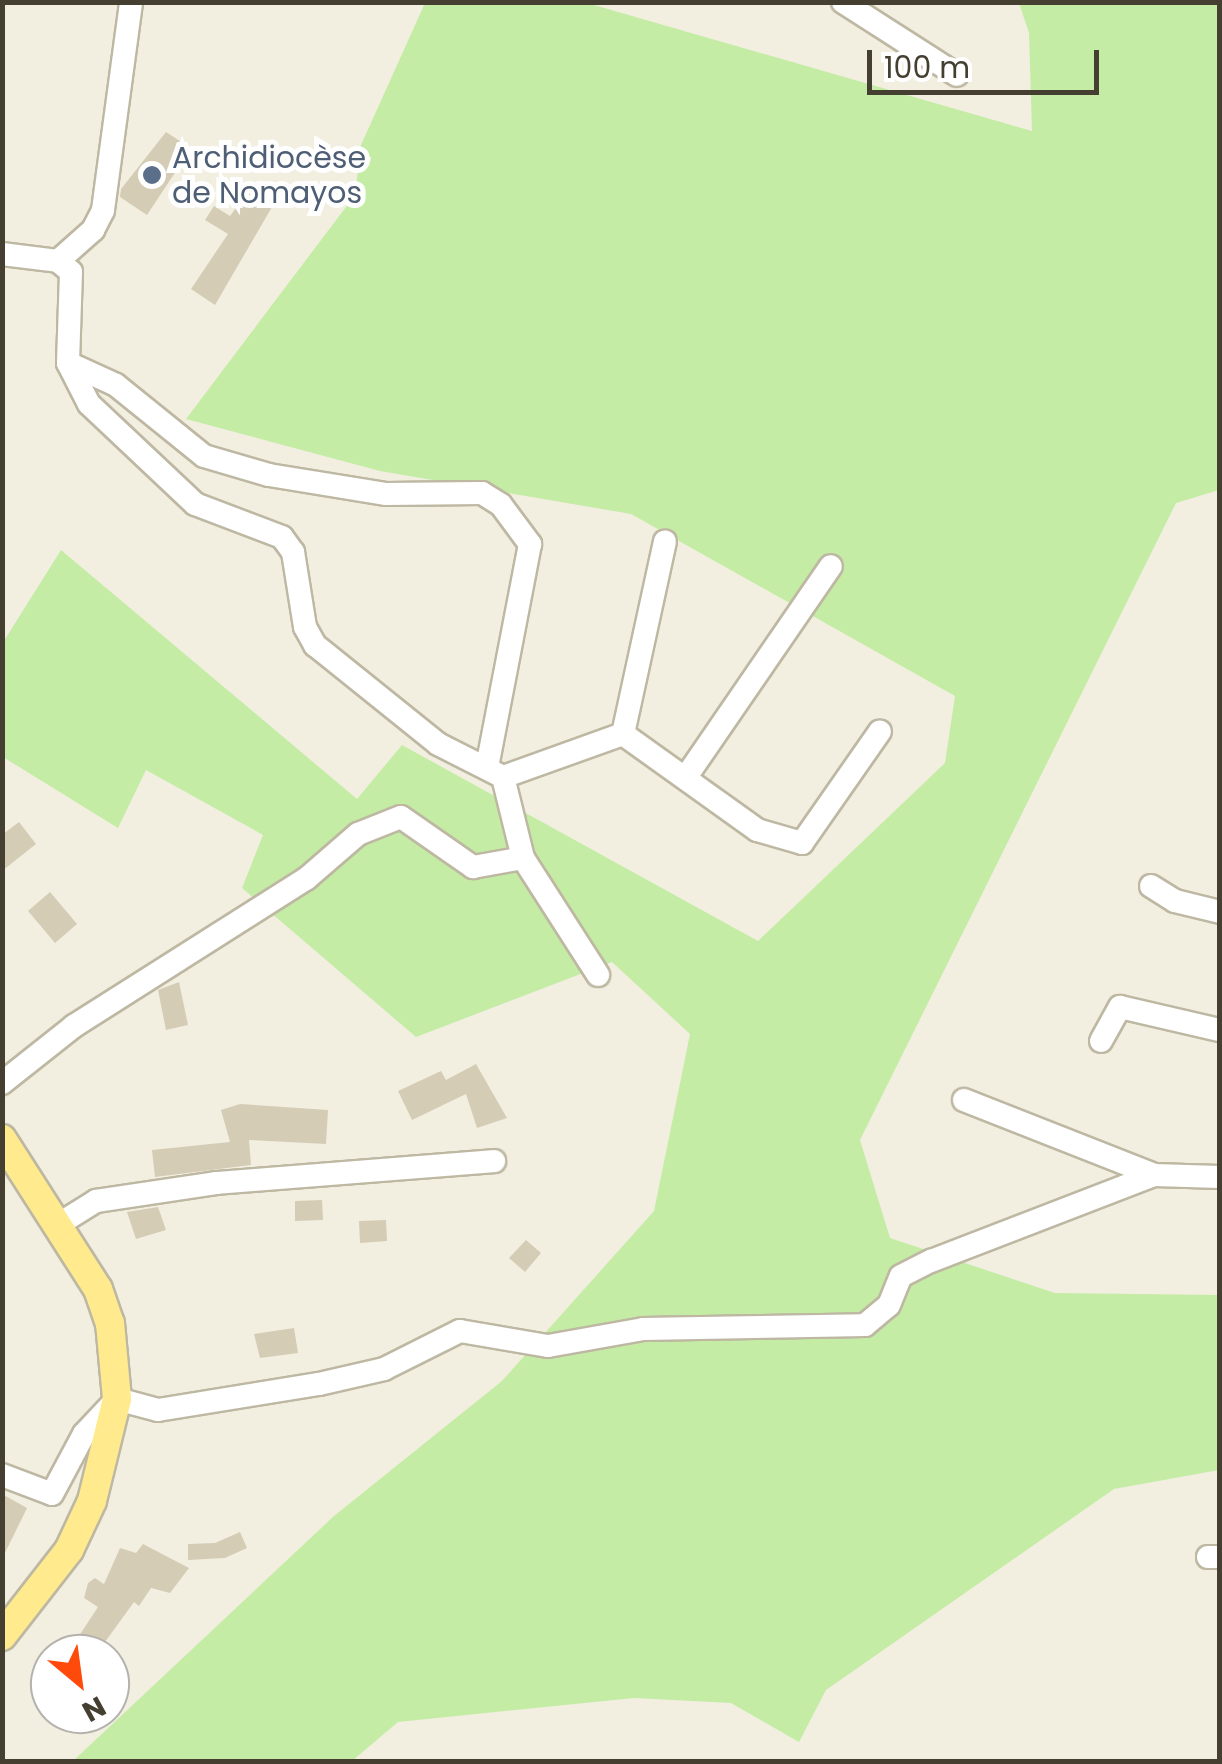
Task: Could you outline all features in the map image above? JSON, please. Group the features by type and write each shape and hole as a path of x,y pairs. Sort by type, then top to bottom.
{"main road":[{"path":"2,1139 98,1289 110,1323 117,1400 92,1501 69,1550 2,1636"}],"street":[{"path":"58,261 93,230 103,210 131,2"},
{"path":"843,2 957,74"},
{"path":"2,254 58,261 75,282 68,363 90,404 174,489 194,504 282,537 293,552 305,627 315,645 438,744 495,773 624,734 688,774 758,830 802,843 880,731"},
{"path":"68,363 116,385 204,456 269,475 386,494 482,494 501,505 530,544 495,773 523,858 598,974"},
{"path":"624,734 666,542"},
{"path":"688,774 831,566"},
{"path":"2,1083 74,1026 306,879 358,834 401,817 472,867 523,858"},
{"path":"1151,886 1220,912"},
{"path":"1100,1041 1120,1007 1220,1030"},
{"path":"964,1100 1154,1175 1220,1177"},
{"path":"59,1224 96,1201 216,1183 494,1162"},
{"path":"2,1475 52,1494 84,1434 117,1400 158,1410 319,1384 384,1369 460,1332 548,1346 643,1328 865,1325 889,1305 901,1276 1154,1175"}],"green space":[{"path":"425,3 587,3 1032,131 1029,33 1019,3 1219,3 1219,490 1176,503 860,1140 890,1238 1055,1293 1219,1295 1219,1470 1114,1489 826,1690 799,1742 731,1703 634,1698 398,1722 352,1761 73,1761 102,1734 130,1734 130,1707 334,1516 502,1381 654,1211 690,1034 612,962 416,1037 242,888 263,835 146,770 118,828 3,757 2,644 61,550 357,799 402,745 758,941 945,763 955,696 631,514 380,471 186,419 355,195 361,145"}],"building":[{"name":"Archidiocèse de Nomayos","path":"166,132 186,145 180,152 186,156 147,215 120,197 121,189"},
{"path":"249,190 272,207 215,305 191,289 228,234 205,220 214,206 230,216"},
{"path":"19,822 36,844 2,871 2,835"},
{"path":"50,892 77,924 55,943 28,911"},
{"path":"179,982 188,1025 166,1030 158,990"},
{"path":"476,1064 507,1118 477,1128 466,1094 412,1120 398,1091 441,1071 446,1080"},
{"path":"240,1104 328,1110 326,1144 249,1140 251,1165 155,1177 152,1150 230,1142 221,1110"},
{"path":"322,1200 323,1220 295,1221 295,1201"},
{"path":"158,1207 166,1230 136,1239 127,1212"},
{"path":"386,1220 387,1241 360,1243 359,1221"},
{"path":"526,1240 541,1253 525,1272 509,1258"},
{"path":"294,1328 298,1353 260,1358 254,1334"},
{"path":"2,1494 27,1508 2,1559"},
{"path":"240,1532 247,1548 225,1558 188,1560 188,1544 215,1543"},
{"path":"143,1544 189,1568 170,1593 151,1588 139,1606 134,1602 111,1634 80,1634 98,1607 84,1598 88,1583 95,1578 104,1584 120,1548 136,1553"}],"place":[{"name":"Archidiocèse de Nomayos","path":"152,175"}]}
